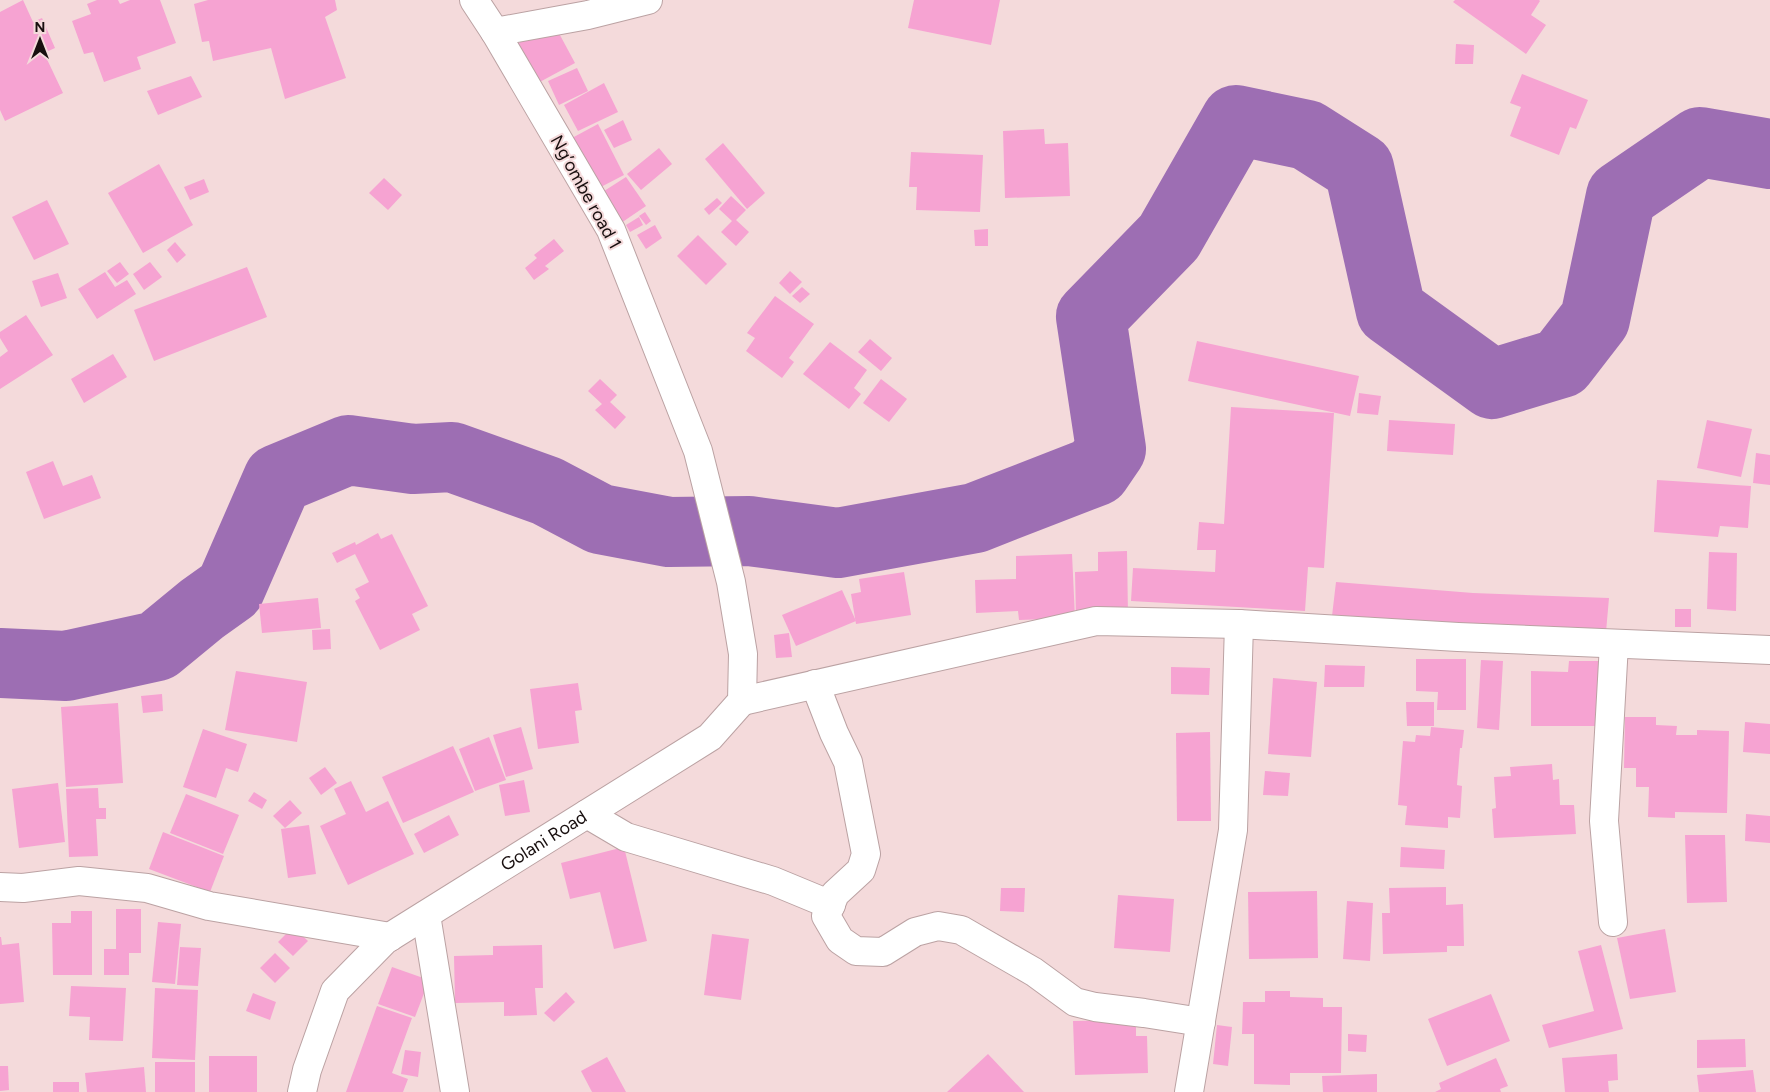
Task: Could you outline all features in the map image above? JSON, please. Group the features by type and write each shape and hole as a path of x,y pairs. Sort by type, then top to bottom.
{"street":[{"name":"Ng’ombe road 1","path":"474,0 495,32 611,230 698,451 731,582 743,654 742,702"},
{"path":"495,32 588,15 648,0"},
{"path":"742,702 1096,621 1239,624 1458,637 1770,650"},
{"path":"1189,1092 1233,830 1239,624"},
{"path":"1613,922 1604,820 1614,644"},
{"path":"815,684 834,734 848,762 866,854 861,870 835,894 826,916 840,940 856,950 882,952 915,932 938,926 961,930 1034,972 1075,1002 1095,1008 1201,1022"},
{"name":"Golani Road","path":"302,1092 307,1070 336,991 385,940 710,737 742,702"},
{"path":"587,814 626,836 773,881 831,905"},
{"path":"0,887 22,888 79,881 147,888 209,906 390,937"},
{"path":"426,915 455,1092"}],"building":[{"path":"23,0 33,22 42,18 55,48 44,53 63,93 5,121 0,110 0,12"},
{"path":"97,0 118,0 120,4 130,0 160,0 176,43 137,57 141,69 104,82 93,52 84,54 72,21 91,14 87,4"},
{"path":"208,0 335,0 337,10 325,17 346,78 285,99 271,48 213,61 209,41 202,42 194,4"},
{"path":"914,0 1000,0 991,45 908,28"},
{"path":"1455,0 1539,0 1531,15 1546,25 1526,54 1453,2"},
{"path":"554,24 575,63 536,84 515,45"},
{"path":"1456,44 1474,45 1473,64 1455,64"},
{"path":"577,68 588,91 559,105 548,81"},
{"path":"1522,74 1588,100 1576,129 1570,127 1559,155 1510,136 1521,107 1510,103"},
{"path":"191,76 202,97 158,115 147,91"},
{"path":"604,83 618,112 578,131 564,105"},
{"path":"623,120 632,140 614,148 604,130"},
{"path":"598,124 624,175 597,189 572,138"},
{"path":"1044,129 1045,144 1068,143 1070,196 1005,198 1003,131"},
{"path":"723,143 765,193 747,209 705,159"},
{"path":"659,148 672,164 641,190 627,174"},
{"path":"911,152 983,155 980,212 916,210 917,187 909,187"},
{"path":"159,164 193,225 143,253 108,193"},
{"path":"626,177 646,206 621,223 601,193"},
{"path":"384,178 402,195 388,210 369,193"},
{"path":"204,179 209,192 190,200 184,187"},
{"path":"731,196 746,210 736,220 749,232 736,246 721,232 732,221 719,209"},
{"path":"717,198 722,203 709,215 704,209"},
{"path":"47,200 69,244 34,260 12,217"},
{"path":"645,212 651,221 646,225 639,216"},
{"path":"639,217 643,225 630,232 626,225"},
{"path":"655,225 662,238 646,249 637,235"},
{"path":"988,229 988,246 975,246 974,230"},
{"path":"698,235 727,264 706,285 677,256"},
{"path":"554,239 564,251 545,266 549,269 534,280 525,268 537,258 534,255"},
{"path":"175,242 186,255 177,263 167,250"},
{"path":"120,262 129,274 117,283 107,271"},
{"path":"150,262 162,277 144,290 133,274"},
{"path":"247,267 267,317 154,361 134,310"},
{"path":"790,271 802,282 790,294 779,283"},
{"path":"105,272 115,287 127,280 136,294 97,319 78,289"},
{"path":"58,273 67,298 41,307 32,281"},
{"path":"802,287 810,294 800,303 792,296"},
{"path":"775,296 814,324 789,358 794,362 782,378 746,351 755,338 747,333"},
{"path":"26,315 53,355 0,389 0,357 8,351 0,338 0,332"},
{"path":"870,339 892,358 881,371 858,352"},
{"path":"1197,341 1359,376 1350,416 1188,381"},
{"path":"830,342 867,370 854,388 861,394 849,409 803,374"},
{"path":"113,354 127,377 84,403 71,379"},
{"path":"600,379 617,395 610,402 626,417 615,429 595,410 602,404 588,391"},
{"path":"881,379 907,399 889,422 863,403"},
{"path":"1359,393 1381,396 1378,415 1357,413"},
{"path":"1231,407 1334,413 1324,568 1308,567 1305,611 1131,601 1133,568 1215,572 1216,550 1197,550 1199,522 1224,524"},
{"path":"1389,420 1455,424 1453,455 1387,451"},
{"path":"1707,420 1752,429 1741,477 1697,468"},
{"path":"1756,453 1770,455 1770,485 1753,483"},
{"path":"53,461 63,486 92,475 101,498 44,519 26,472"},
{"path":"1657,480 1751,486 1748,528 1720,526 1718,537 1654,532"},
{"path":"378,533 381,539 392,534 428,606 412,614 420,630 380,650 355,601 360,598 355,589 369,582 355,554 337,563 332,553 355,542 356,545"},
{"path":"1127,551 1128,616 1076,618 1075,572 1098,571 1098,552"},
{"path":"1709,552 1737,553 1736,611 1707,609"},
{"path":"1072,554 1075,618 1019,620 1018,611 976,613 975,580 1016,579 1016,556"},
{"path":"904,572 911,615 856,624 851,594 861,592 859,579"},
{"path":"1336,582 1473,593 1609,598 1606,632 1332,616"},
{"path":"842,590 856,621 796,646 782,615"},
{"path":"318,598 321,628 262,633 259,604"},
{"path":"1675,609 1691,609 1691,627 1675,627"},
{"path":"330,629 331,649 313,650 312,630"},
{"path":"789,633 792,657 776,658 774,635"},
{"path":"1416,659 1466,659 1466,710 1437,710 1438,692 1416,691"},
{"path":"1481,660 1503,661 1499,730 1477,728"},
{"path":"1569,661 1603,661 1602,726 1531,726 1531,671 1568,672"},
{"path":"1325,665 1365,666 1364,687 1324,687"},
{"path":"1171,667 1210,668 1209,695 1171,694"},
{"path":"236,671 307,682 297,742 225,730"},
{"path":"1273,678 1317,682 1311,757 1268,754"},
{"path":"578,683 582,710 575,711 579,743 538,749 530,689"},
{"path":"162,694 163,711 143,713 141,696"},
{"path":"1406,702 1434,702 1434,726 1407,726"},
{"path":"118,703 123,783 66,787 61,707"},
{"path":"1625,717 1656,717 1656,725 1677,726 1676,735 1697,735 1697,730 1729,731 1727,813 1675,812 1675,818 1648,817 1649,787 1636,787 1636,768 1624,768"},
{"path":"1745,722 1770,724 1770,754 1743,752"},
{"path":"521,727 533,769 506,777 493,735"},
{"path":"1431,727 1464,730 1462,748 1460,748 1457,785 1462,786 1460,818 1448,817 1448,828 1405,825 1407,806 1398,805 1403,741 1415,742 1416,735 1430,736"},
{"path":"203,729 247,744 238,772 226,768 216,798 183,787"},
{"path":"1210,732 1211,821 1177,821 1176,733"},
{"path":"489,737 506,780 475,791 459,749"},
{"path":"453,746 474,792 403,823 382,777"},
{"path":"1552,764 1553,780 1559,779 1560,805 1574,805 1576,834 1494,838 1492,809 1496,808 1494,777 1511,776 1510,767"},
{"path":"325,767 337,783 321,795 309,778"},
{"path":"1265,771 1290,773 1288,796 1263,795"},
{"path":"524,780 530,812 505,816 499,785"},
{"path":"351,781 366,812 388,801 414,854 348,885 320,826 346,814 334,789"},
{"path":"58,783 65,842 19,848 12,789"},
{"path":"98,788 99,808 106,808 106,819 96,819 98,856 69,857 66,789"},
{"path":"254,792 267,800 262,809 248,801"},
{"path":"186,794 239,815 223,854 170,833"},
{"path":"290,800 302,813 285,828 273,816"},
{"path":"1746,814 1770,816 1770,843 1745,841"},
{"path":"449,815 459,835 424,853 414,834"},
{"path":"309,825 316,874 288,878 281,829"},
{"path":"163,832 224,856 210,892 149,869"},
{"path":"1685,835 1725,835 1727,902 1687,903"},
{"path":"624,847 647,941 614,949 600,892 570,899 561,863"},
{"path":"1401,847 1445,850 1444,869 1400,867"},
{"path":"1446,887 1446,905 1463,904 1464,946 1447,946 1447,952 1383,954 1382,913 1390,913 1389,888"},
{"path":"1001,888 1025,888 1024,912 1000,911"},
{"path":"1317,891 1318,958 1249,959 1248,892"},
{"path":"1118,895 1174,899 1170,952 1114,948"},
{"path":"1347,901 1373,903 1370,961 1343,959"},
{"path":"116,909 141,909 141,953 129,953 129,975 104,975 104,949 116,949"},
{"path":"71,911 92,911 92,975 53,975 52,923 71,923"},
{"path":"158,922 181,924 175,984 152,982"},
{"path":"293,927 308,941 293,956 278,942"},
{"path":"1665,929 1676,992 1630,999 1617,938"},
{"path":"712,934 749,939 741,1000 704,995"},
{"path":"0,937 2,945 19,943 24,1002 0,1004"},
{"path":"542,945 543,988 535,988 537,1015 504,1016 504,1002 455,1003 454,956 493,955 493,946"},
{"path":"1601,945 1623,1029 1549,1048 1542,1025 1594,1011 1578,951"},
{"path":"180,947 201,948 198,986 177,985"},
{"path":"275,953 290,968 275,983 260,968"},
{"path":"392,967 429,980 415,1017 378,1004"},
{"path":"71,986 126,988 123,1041 89,1040 90,1017 69,1016"},
{"path":"155,988 198,990 195,1060 152,1058"},
{"path":"1265,991 1290,991 1290,997 1323,998 1323,1007 1342,1007 1341,1073 1290,1073 1290,1085 1254,1084 1254,1034 1242,1034 1243,1002 1265,1002"},
{"path":"566,992 575,1002 554,1022 544,1013"},
{"path":"253,993 276,1002 270,1020 246,1011"},
{"path":"1491,994 1510,1041 1447,1066 1428,1019"},
{"path":"377,1006 412,1018 392,1073 408,1079 403,1092 346,1092"},
{"path":"1136,1020 1136,1036 1147,1036 1148,1073 1075,1075 1073,1021"},
{"path":"1217,1025 1232,1027 1228,1066 1213,1064"},
{"path":"1348,1034 1367,1035 1366,1052 1348,1051"},
{"path":"1745,1039 1746,1067 1697,1068 1697,1040"},
{"path":"405,1050 421,1052 418,1077 401,1074"},
{"path":"988,1054 1024,1092 947,1092"},
{"path":"1617,1054 1618,1080 1608,1081 1609,1092 1565,1092 1562,1058"},
{"path":"209,1056 257,1056 257,1092 209,1092"},
{"path":"607,1057 626,1092 592,1092 581,1071"},
{"path":"1496,1058 1508,1086 1500,1089 1501,1092 1435,1092 1441,1089 1439,1083"},
{"path":"155,1062 195,1062 195,1092 155,1092"},
{"path":"0,1066 8,1066 9,1090 0,1091"},
{"path":"144,1067 146,1092 87,1092 85,1073"},
{"path":"1753,1070 1756,1092 1699,1092 1697,1075"},
{"path":"1377,1074 1377,1092 1323,1092 1322,1076"},
{"path":"53,1082 79,1082 79,1092 53,1092"}],"waterway":[{"path":"0,663 66,666 157,646 230,589 278,479 348,450 413,459 452,457 547,491 600,519 669,532 749,531 838,543 975,518 1096,471 1111,449 1091,317 1169,237 1236,120 1307,135 1359,168 1391,311 1492,384 1561,363 1595,319 1621,196 1700,142 1770,154"}]}
